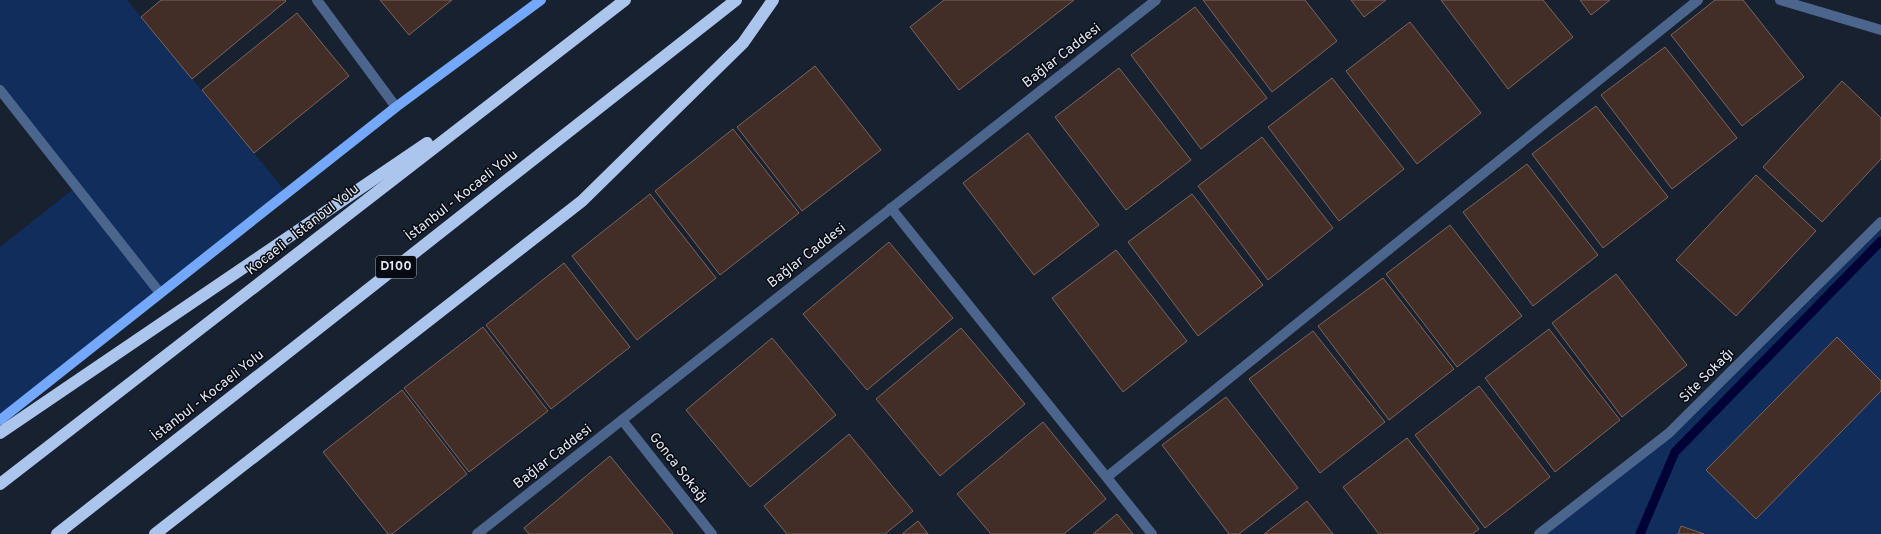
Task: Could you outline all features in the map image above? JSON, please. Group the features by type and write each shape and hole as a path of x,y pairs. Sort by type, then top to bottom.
{"highway":[{"name":"Kocaeli - İstanbul Yolu","path":"0,484 625,0"},
{"name":"İstanbul - Kocaeli Yolu","path":"57,534 736,0"},
{"path":"155,534 582,201 743,43 773,0"},
{"path":"0,433 522,79"}],"main road":[{"path":"0,420 396,106 541,0"}],"street":[{"path":"317,0 396,106"},
{"name":"Bağlar Caddesi","path":"477,534 1156,0"},
{"path":"1107,477 1698,0"},
{"path":"1780,0 1881,30"},
{"path":"0,90 160,294"},
{"path":"891,208 1152,534"},
{"name":"Site Sokağı","path":"1539,534 1669,433 1881,222"},
{"name":"Gonca Sokağı","path":"622,420 712,534"}],"shaded area":[{"path":"0,0 127,0 287,193 0,420 0,247 76,187 0,90"},
{"path":"1881,222 1881,534 1539,534 1669,433"}],"building":[{"path":"161,0 286,1 192,79 141,17"},
{"path":"380,0 452,0 409,35"},
{"path":"944,0 1074,0 959,90 910,27"},
{"path":"1203,0 1305,0 1337,41 1272,92"},
{"path":"1351,0 1386,0 1364,17"},
{"path":"1441,0 1543,0 1573,37 1508,89"},
{"path":"1580,0 1610,0 1591,15"},
{"path":"1715,0 1743,0 1804,77 1742,126 1671,35"},
{"path":"1195,7 1267,98 1201,149 1131,55"},
{"path":"297,13 349,76 254,153 202,90"},
{"path":"1410,22 1481,113 1417,164 1346,71"},
{"path":"1665,47 1737,138 1672,189 1601,95"},
{"path":"815,66 881,150 802,211 737,127"},
{"path":"1119,68 1191,160 1126,210 1055,117"},
{"path":"1332,78 1404,169 1339,221 1268,127"},
{"path":"1842,81 1881,118 1881,159 1822,222 1763,167"},
{"path":"1596,106 1668,197 1603,248 1532,154"},
{"path":"733,129 799,213 720,275 655,191"},
{"path":"1028,133 1099,225 1034,275 963,183"},
{"path":"1262,137 1333,228 1268,280 1198,186"},
{"path":"1527,164 1598,255 1533,306 1463,212"},
{"path":"1756,175 1816,231 1736,316 1676,260"},
{"path":"650,194 716,278 637,340 572,256"},
{"path":"1192,194 1263,285 1198,336 1128,242"},
{"path":"1450,225 1522,316 1457,367 1386,274"},
{"path":"889,242 953,318 867,390 803,314"},
{"path":"1116,250 1187,341 1123,392 1052,298"},
{"path":"564,263 630,347 551,409 486,325"},
{"path":"1616,274 1687,365 1622,417 1552,323"},
{"path":"1383,278 1454,369 1389,420 1318,326"},
{"path":"483,327 548,411 469,472 404,388"},
{"path":"961,328 1025,404 940,476 876,399"},
{"path":"1549,329 1620,420 1555,472 1485,378"},
{"path":"1313,331 1385,422 1320,473 1249,379"},
{"path":"1837,337 1881,381 1881,391 1756,519 1706,470"},
{"path":"772,338 836,415 750,487 686,410"},
{"path":"1479,386 1550,477 1485,528 1415,435"},
{"path":"402,390 467,474 392,534 388,534 323,452"},
{"path":"1226,397 1298,488 1239,534 1229,534 1162,445"},
{"path":"1043,422 1106,499 1064,534 991,534 957,494"},
{"path":"849,434 913,511 885,534 787,534 764,506"},
{"path":"1407,438 1479,529 1472,534 1379,534 1343,487"},
{"path":"610,456 673,533 672,534 529,534 524,528"},
{"path":"1307,501 1333,534 1264,534"},
{"path":"1117,514 1133,534 1093,534"},
{"path":"918,521 928,534 902,534"},
{"path":"1681,526 1704,534 1678,534"}],"waterway":[{"path":"1640,534 1675,452 1881,241"}]}
